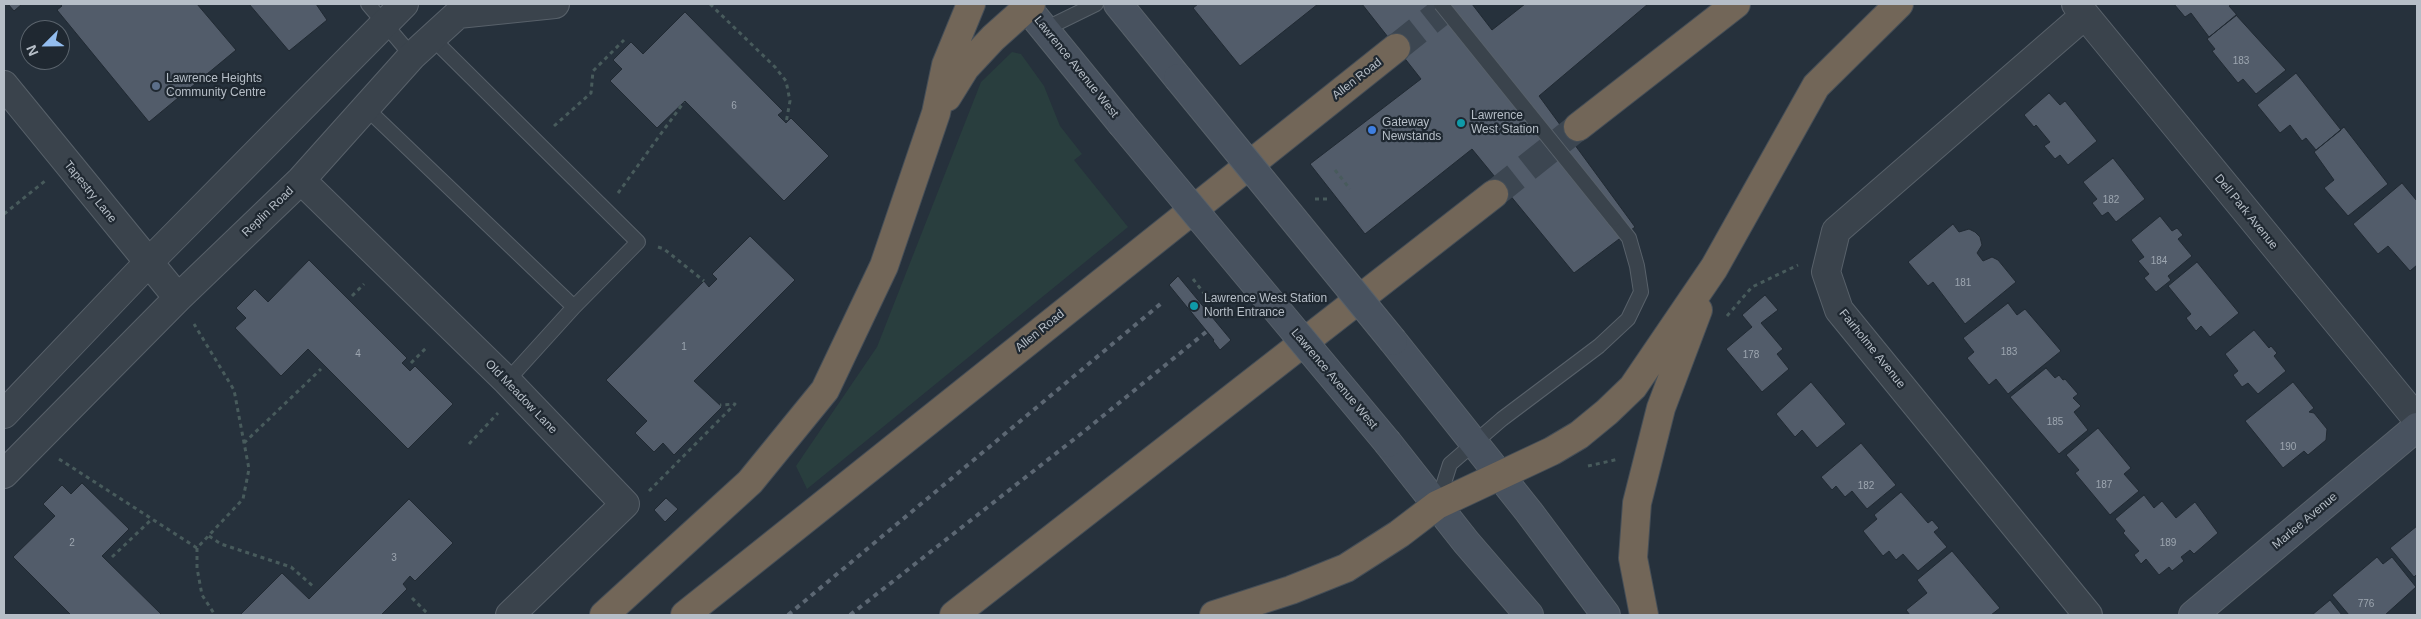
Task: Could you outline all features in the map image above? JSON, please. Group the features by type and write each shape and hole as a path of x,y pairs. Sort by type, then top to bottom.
{"highway":[{"path":"604,615 750,482 825,390 884,266 936,113 946,66 971,4"},
{"path":"1578,127 1736,4"},
{"path":"1214,615 1291,590 1346,568 1399,534 1437,505 1499,474 1552,451 1579,435 1627,393 1714,268 1816,86 1899,4"},
{"path":"936,113 966,68 1027,5"},
{"name":"Allen Road","path":"685,615 1396,48"},
{"path":"954,615 1494,194"},
{"path":"1644,615 1633,558 1638,503 1661,408 1714,268"}],"main road":[{"path":"1118,4 1393,341 1499,474 1606,615"},
{"name":"Lawrence Avenue West","path":"1027,5 1121,123 1530,615"},
{"name":"Marlee Avenue","path":"2193,615 2417,427"}],"street":[{"path":"4,414 148,263 376,14 404,4"},
{"name":"Replin Road","path":"4,474 178,298 301,180 412,56 458,14 555,4"},
{"name":"Fairholme Avenue","path":"2080,9 1836,232 1826,272 1839,310 2088,615"},
{"name":"Dell Park Avenue","path":"2080,9 2417,419"},
{"name":"Tapestry Lane","path":"4,86 178,298"},
{"name":"Old Meadow Lane","path":"301,180 512,387 625,504"},
{"path":"510,615 625,504"}],"lane":[{"path":"1045,29 1096,4"},
{"path":"1437,505 1450,464 1502,419 1599,346 1628,319 1641,292 1637,266 1629,238 1441,4"},
{"path":"376,14 412,56"},
{"path":"432,38 638,242 574,307 512,387"},
{"path":"366,108 574,307"}],"path":[{"path":"710,4 775,67 786,81 790,101 786,123"},
{"path":"537,141 591,92 593,72 624,40"},
{"path":"606,210 684,102"},
{"path":"4,214 67,163"},
{"path":"1335,170 1350,189"},
{"path":"638,242 664,248 704,282"},
{"path":"1722,323 1752,287 1832,248"},
{"path":"1193,279 1210,301"},
{"path":"178,298 234,390 249,469 243,498 197,548 197,568 202,595 215,615"},
{"path":"244,444 321,369"},
{"path":"469,444 512,387"},
{"path":"625,504 643,497 734,404 720,405"},
{"path":"35,444 197,548"},
{"path":"1585,467 1649,455"},
{"path":"112,556 152,519"},
{"path":"209,536 221,544 290,567 314,587"},
{"path":"412,598 429,615"}],"green space":[{"path":"1012,52 1021,54 1044,86 1060,126 1082,154 1074,160 1128,227 807,489 796,466 877,347 981,82"}],"building":[{"path":"8,4 22,4 14,11"},
{"name":"Lawrence Heights Community Centre","path":"60,4 197,4 236,50 149,122 70,26 70,20 65,20 57,10 62,6"},
{"path":"249,4 316,4 327,20 289,51"},
{"path":"1198,4 1318,4 1240,66 1193,8"},
{"name":"Lawrence West Station","path":"1362,4 1472,4 1492,30 1525,4 1648,4 1539,96 1635,227 1574,273 1472,149 1365,234 1310,164 1421,79"},
{"path":"2174,4 2232,4 2229,6 2237,15 2209,37 2191,13 2185,17"},
{"path":"685,12 783,111 778,115 786,123 791,118 829,156 784,201 685,101 657,128 610,81 622,69 613,60 631,42 643,54"},
{"path":"2236,15 2286,70 2256,94 2243,79 2238,83 2212,51 2215,49 2207,39"},
{"path":"2296,73 2341,130 2316,150 2306,138 2302,141 2290,125 2280,133 2257,105"},
{"path":"2049,93 2060,105 2065,101 2097,141 2068,165 2060,155 2055,159 2044,146 2050,142 2036,125 2034,127 2024,115"},
{"path":"2344,127 2388,184 2348,216 2324,188 2334,180 2314,152"},
{"path":"2113,158 2145,199 2116,222 2108,212 2102,216 2092,203 2097,199 2083,182"},
{"path":"2402,183 2417,201 2417,265 2410,271 2388,246 2378,254 2353,224"},
{"path":"2160,216 2172,231 2177,228 2183,235 2178,239 2192,256 2168,276 2171,280 2156,292 2144,278 2149,274 2138,261 2144,257 2131,240"},
{"path":"1953,224 1959,232 1969,229 1975,232 1980,237 1982,245 1977,253 1983,261 1992,257 1998,260 2016,282 1965,324 1933,282 1928,286 1908,262"},
{"path":"750,236 795,280 694,381 722,407 674,455 663,443 654,452 635,433 647,421 606,380 704,281 709,287 717,279 712,274"},
{"path":"309,260 407,358 402,363 410,371 415,366 453,404 408,449 308,349 281,376 235,328 246,318 236,308 255,289 268,302"},
{"path":"2197,262 2239,313 2210,337 2201,326 2196,331 2186,318 2191,314 2168,286"},
{"name":"Lawrence West Station North Entrance","path":"1178,276 1231,340 1220,350 1169,285"},
{"path":"1765,295 1778,310 1761,323 1783,349 1777,354 1789,369 1762,392 1726,349 1752,327 1742,315"},
{"path":"2008,303 2017,315 2025,309 2061,351 2008,394 1996,379 1989,385 1967,358 1974,352 1963,338"},
{"path":"2254,330 2269,348 2271,346 2277,353 2274,356 2286,371 2258,394 2248,383 2242,387 2233,375 2238,371 2225,354"},
{"path":"2046,368 2055,378 2059,375 2063,380 2065,379 2078,394 2073,398 2081,406 2074,412 2088,430 2059,454 2010,397"},
{"path":"1811,382 1846,424 1817,448 1802,430 1795,437 1776,414"},
{"path":"2293,382 2314,408 2309,412 2314,413 2327,429 2326,440 2308,455 2304,451 2283,468 2245,421"},
{"path":"2098,428 2131,468 2124,474 2139,491 2110,515 2075,473 2079,470 2066,455"},
{"path":"1861,443 1896,485 1867,509 1852,491 1845,497 1836,486 1832,490 1821,477"},
{"path":"82,483 129,529 102,556 162,615 71,615 13,557 55,516 43,504 62,485 71,494"},
{"path":"1901,492 1928,523 1932,520 1939,528 1934,532 1947,547 1918,571 1903,554 1896,560 1889,551 1883,556 1863,531 1877,519 1874,515"},
{"path":"2144,495 2154,508 2162,501 2176,518 2195,502 2218,533 2194,554 2190,550 2181,557 2184,561 2172,571 2169,567 2159,575 2146,559 2141,564 2134,555 2139,551 2123,533 2125,531 2115,519"},
{"path":"666,498 678,509 665,522 654,510"},
{"path":"409,499 453,543 415,581 410,576 403,584 407,589 381,615 240,615 282,573 309,599"},
{"path":"2417,526 2417,574 2414,577 2390,548"},
{"path":"1952,551 2000,608 1991,615 1910,615 1906,610 1927,593 1917,580"},
{"path":"2377,557 2383,564 2392,557 2416,587 2385,615 2349,615 2332,595"},
{"path":"2330,600 2342,615 2312,615"}],"tunnel":[{"path":"1396,48 1451,4"},
{"path":"1494,194 1578,127"}],"railway":[{"path":"788,615 1164,301"},
{"path":"850,615 1082,433 1206,332"}],"place":[{"name":"Lawrence Heights Community Centre","path":"156,86"},
{"name":"Lawrence West Station","path":"1461,123"},
{"name":"Gateway Newstands","path":"1372,130"},
{"name":"Lawrence West Station North Entrance","path":"1194,306"}]}
